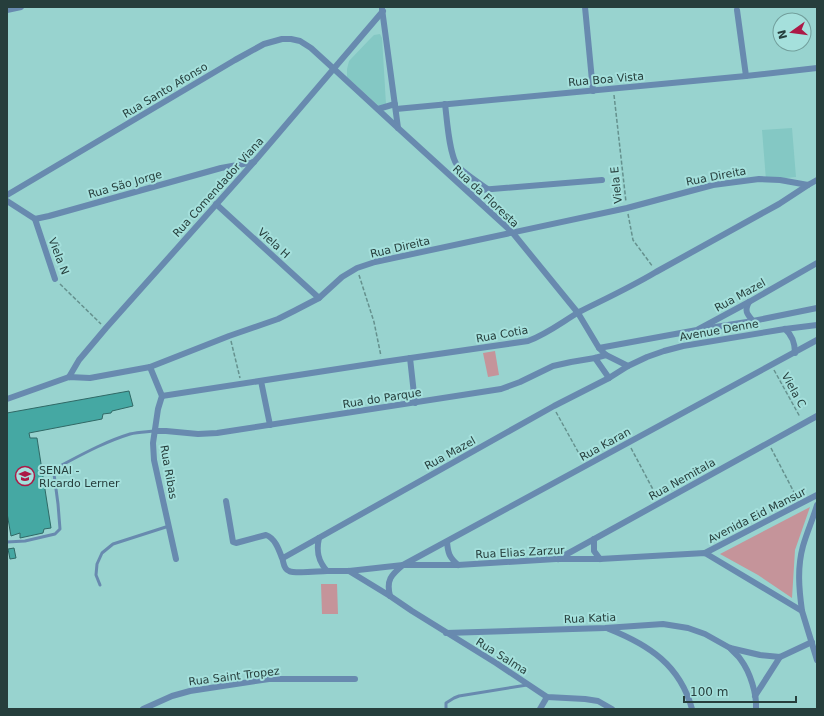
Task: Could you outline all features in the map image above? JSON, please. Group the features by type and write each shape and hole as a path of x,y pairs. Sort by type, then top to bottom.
{"street":[{"path":"7,10 22,7"},
{"path":"585,7 593,90"},
{"path":"382,9 398,128"},
{"name":"Rua Comendador Viana","path":"69,377 79,360 106,328 254,162 382,9"},
{"path":"737,10 746,76"},
{"name":"Rua Santo Afonso","path":"7,195 264,44 282,39 300,41 311,48 334,68"},
{"name":"Rua da Floresta","path":"334,68 512,232 578,313 599,348 606,355 628,366"},
{"name":"Rua Boa Vista","path":"378,109 395,106 445,104 614,89 817,68"},
{"path":"445,104 451,147 456,164 489,190"},
{"name":"Rua São Jorge","path":"35,219 221,168 254,162"},
{"name":"Rua Direita","path":"7,399 69,377 90,378 150,367 229,336 278,319 319,298 342,277 357,268 375,262 627,208 713,185 759,179 780,180 808,185"},
{"path":"468,191 602,180"},
{"path":"808,185 817,180"},
{"name":"Rua Cotia","path":"162,396 528,341 538,338 578,313 636,283 779,204 808,185"},
{"path":"7,201 35,219"},
{"name":"Viela H","path":"216,204 319,298"},
{"name":"Viela N","path":"35,219 55,279"},
{"name":"Rua Mazel","path":"599,348 696,330 817,263"},
{"path":"749,302 746,308 747,313 753,321"},
{"path":"696,330 753,321 817,308"},
{"name":"Avenue Denne","path":"628,366 647,357 676,348 785,329 817,325"},
{"path":"785,329 791,335 795,346 795,353"},
{"name":"Rua Karan","path":"403,565 817,340"},
{"name":"Rua do Parque","path":"155,431 198,434 210,433 501,389 520,382 553,366 606,355"},
{"path":"410,358 415,403"},
{"path":"595,358 609,378"},
{"name":"Rua Mazel","path":"283,558 554,406 609,378 628,366"},
{"path":"150,367 162,396"},
{"path":"261,381 270,425"},
{"name":"Rua Ribas","path":"162,396 158,409 153,443 154,460 176,559"},
{"name":"Rua Nemitala","path":"556,559 817,416"},
{"name":"Avenida Eid Mansur","path":"706,553 817,496"},
{"path":"226,501 233,542 236,543 266,535 276,544 283,558"},
{"path":"817,505 803,547 799,568 799,588 802,611 817,660"},
{"path":"320,538 318,545 319,558 327,571"},
{"path":"594,539 594,551 600,559"},
{"path":"447,542 449,555 458,565"},
{"path":"706,553 802,611"},
{"name":"Rua Elias Zarzur","path":"283,558 285,568 289,572 295,572 348,571 403,565 458,565 556,559 600,559 706,553"},
{"path":"390,596 388,582 394,573 403,565"},
{"name":"Rua Salma","path":"348,571 390,596 547,697"},
{"name":"Rua Katia","path":"446,633 605,628 663,624 688,628 705,634 730,648"},
{"path":"605,628 625,635 638,642 653,651 667,663 681,683 689,698 692,709"},
{"path":"730,648 760,655 780,657 812,642"},
{"path":"730,648 741,660 748,672 755,696 756,709"},
{"path":"755,696 780,657"},
{"name":"Rua Saint Tropez","path":"143,709 172,696 190,691 270,679 355,679"},
{"path":"540,709 547,697 598,701 612,709"}],"lane":[{"path":"7,542 25,541 58,532 60,528 54,474 58,467 112,440 130,434 155,431"},
{"path":"100,585 96,575 97,564 102,553 113,544 169,526"},
{"path":"446,709 446,703 459,696 529,685"}],"path":[{"name":"Viela E","path":"614,89 627,208 633,240 656,272"},
{"path":"357,268 374,322 383,362"},
{"name":"Viela N","path":"55,279 106,328"},
{"path":"229,336 241,384"},
{"name":"Viela C","path":"771,365 803,423"},
{"path":"554,406 586,466"},
{"path":"628,442 660,503"},
{"path":"769,443 801,504"}],"shaded area":[{"path":"380,34 382,38 386,104 379,106 347,77 347,69 349,61 374,35"},
{"path":"792,128 796,177 766,180 762,130"},
{"path":"495,351 499,375 488,377 483,353"},
{"path":"810,507 795,550 792,598 758,575 720,554"},
{"path":"321,584 337,584 338,614 322,614"}],"building":[{"name":"SENAI - RIcardo Lerner","path":"129,391 133,406 103,414 102,419 29,433 30,438 37,438 51,528 44,529 43,533 20,538 20,533 11,536 7,513 7,413"},
{"path":"14,548 16,558 10,559 8,549"}],"place":[{"name":"SENAI - RIcardo Lerner","path":"25,476"}]}
